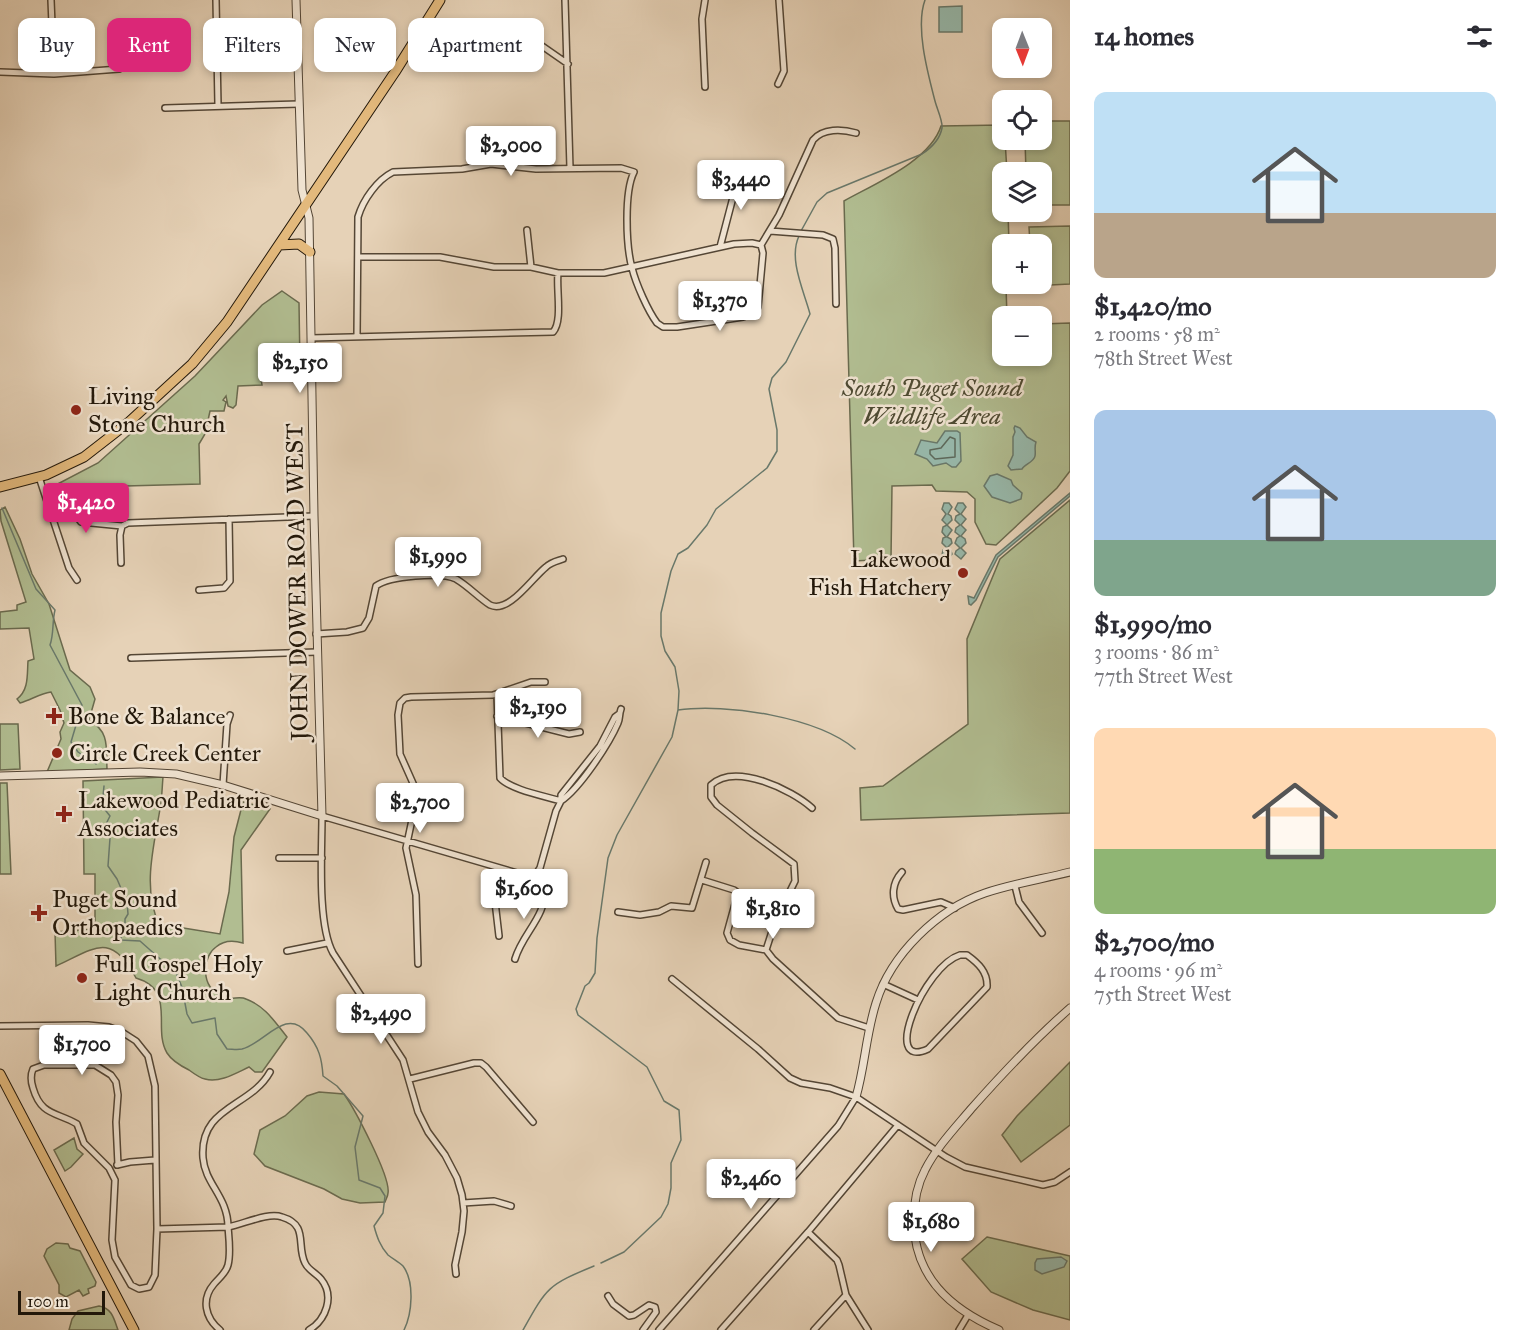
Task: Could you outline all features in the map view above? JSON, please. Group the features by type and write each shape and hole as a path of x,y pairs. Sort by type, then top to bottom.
{"main road":[{"path":"0,487 39,477 68,465 103,444 203,351 227,322 279,245 395,72 440,0"},
{"path":"279,245 299,244 310,252"},
{"path":"0,1074 134,1330"}],"street":[{"path":"51,0 54,74"},
{"path":"216,0 218,105"},
{"name":"JOHN DOWER ROAD WEST","path":"296,0 302,190 309,218 316,634 322,816"},
{"path":"565,0 570,168"},
{"path":"705,0 702,19 705,87"},
{"path":"778,84 784,71 780,0"},
{"path":"544,47 568,64"},
{"path":"0,72 54,74 107,70"},
{"path":"165,108 299,104"},
{"path":"357,336 357,257 360,212 379,182 387,175 398,171 462,169 491,164 536,169 621,168 634,172 627,192 631,266 653,319 663,327 754,313 758,307 763,253 761,245 817,135 828,131 856,133"},
{"path":"720,247 737,182 737,171"},
{"path":"527,230 531,267"},
{"path":"770,231 828,236 833,239 836,304"},
{"path":"357,257 440,257 494,267 531,267 558,273 600,273 746,242 761,245"},
{"path":"311,338 553,332 558,321 558,273"},
{"path":"39,477 69,568 77,580"},
{"path":"101,523 122,526 128,523 314,516"},
{"path":"200,590 224,588 228,584 230,577 229,519"},
{"path":"122,526 120,535 122,563"},
{"path":"316,634 357,631 363,628 369,618 376,585 385,580 451,577 490,605 498,608 503,607 516,596 547,566 563,559"},
{"path":"131,658 317,652"},
{"path":"418,964 417,903 407,856 407,841 416,801 416,790 400,754 398,710 400,703 403,699 411,697 497,694 531,682 545,682"},
{"path":"497,694 498,770 501,779 514,787 561,801"},
{"path":"536,874 540,868 561,795 600,746 620,712"},
{"path":"223,784 227,724 230,715"},
{"path":"497,716 568,734 580,732"},
{"path":"0,776 159,772 183,775 223,784 498,868 525,875 536,874"},
{"path":"766,950 778,914 795,881 794,864 717,805 711,796 711,785 718,780 733,776 749,777 780,788 812,808"},
{"path":"322,816 324,926 327,943 394,1043 410,1079 418,1112 457,1178 463,1203 462,1232 455,1265 456,1274"},
{"path":"279,858 322,858"},
{"path":"618,912 640,915 659,912 671,906 690,909 695,903 706,862"},
{"path":"498,868 494,888 499,936"},
{"path":"902,872 894,886 897,908 903,910 941,902 955,908"},
{"path":"659,1330 838,1126 856,1097 876,1002 892,968 914,941 955,908 986,893 1070,872"},
{"path":"515,959 521,943 538,919 544,900 545,884 536,874"},
{"path":"702,880 737,891 737,899 727,933 730,940 739,945 766,950 837,1018 869,1028"},
{"path":"1015,886 1019,902 1042,933"},
{"path":"287,951 327,943"},
{"path":"967,955 986,975 988,984 984,991 928,1049 920,1052 912,1050 906,1040 918,1000 928,983 954,957 967,955"},
{"path":"672,979 790,1078 856,1097 954,1162 972,1170 1036,1185 1055,1182 1070,1172"},
{"path":"884,984 918,1000"},
{"path":"999,1330 968,1315 939,1290 928,1274 917,1250 914,1206 922,1176 937,1151 1013,1063 1070,1008"},
{"path":"0,1026 94,1025 116,1029 136,1041 148,1056 152,1064 155,1086 157,1228 155,1277 149,1287 141,1289 129,1282 113,1251 116,1186 111,1170 86,1146 77,1124 54,1115 38,1101 33,1089 32,1071 37,1067 56,1063 97,1065 109,1072 115,1080 118,1095 116,1122 118,1165"},
{"path":"54,1026 53,1042 56,1063"},
{"path":"410,1079 474,1063 483,1064 534,1122"},
{"path":"220,1330 209,1316 206,1300 211,1288 228,1265 228,1227 224,1202 204,1166 205,1137 214,1119 254,1090 270,1072"},
{"path":"721,1330 808,1232 898,1125"},
{"path":"111,1170 118,1165 134,1161 155,1160"},
{"path":"463,1203 494,1201 511,1206"},
{"path":"157,1228 228,1227 273,1215 287,1218 296,1226 302,1238 304,1262 324,1282 328,1297 324,1316 309,1330"},
{"path":"808,1232 839,1265 846,1295 868,1330"},
{"path":"814,1330 846,1295"},
{"path":"608,1296 613,1304 629,1316 649,1305 655,1307 656,1312 643,1330"},
{"path":"959,1330 968,1315"}],"green space":[{"path":"1052,121 1070,121 1070,205 1052,205 1052,162 1026,162 1025,150 1052,150"},
{"name":"South Puget Sound Wildlife Area","path":"992,125 992,150 1006,150 1006,162 992,162 992,222 1008,222 1009,234 992,234 992,294 1006,294 1007,306 992,306 992,366 1052,366 1052,324 1070,323 1070,471 1057,488 996,545 986,544 975,522 975,499 967,492 936,491 932,485 892,486 891,559 854,561 844,201 913,161 935,139 941,126"},
{"path":"1070,226 1070,284 1052,285 1052,234 1029,234 1029,227"},
{"path":"282,291 299,303 300,367 259,367 262,385 238,386 236,405 233,408 228,406 226,396 223,400 226,402 224,411 210,411 205,434 199,444 200,484 50,488 98,463 195,376 262,305"},
{"path":"1070,500 1070,813 861,820 860,788 883,786 968,724 967,639 1000,559"},
{"path":"5,507 20,539 32,574 49,604 70,670 90,687 95,699 89,720 104,735 107,769 47,772 61,739 60,732 64,723 60,710 51,692 20,703 17,699 24,691 28,661 34,659 29,628 0,629 0,612 17,610 17,605 26,602 1,521 0,510"},
{"path":"0,724 18,724 20,769 0,770"},
{"path":"163,777 150,882 154,910 159,924 220,934 229,892 234,837 243,802 270,809 241,850 243,943 229,941 222,943 212,951 206,964 206,978 213,991 228,998 244,998 253,1002 269,1015 287,1037 262,1072 255,1072 249,1067 228,1077 211,1080 199,1077 174,1061 167,1053 163,1043 160,1000 156,991 136,978 127,963 110,949 92,949 56,966 55,932 95,929 95,874 84,874 83,781"},
{"path":"0,783 7,783 11,874 0,874"},
{"path":"1070,1062 1070,1125 1021,1162 1002,1135 1017,1116"},
{"path":"319,1092 344,1094 349,1102 384,1173 388,1193 385,1202 360,1203 342,1199 324,1189 265,1166 254,1154 260,1130 285,1116 307,1096"},
{"path":"74,1138 77,1149 83,1154 65,1171 54,1150"},
{"path":"987,1237 1070,1256 1070,1320 1033,1310 991,1292 962,1259"},
{"path":"56,1243 68,1244 70,1248 80,1251 96,1282 95,1286 88,1289 89,1293 83,1296 79,1290 66,1297 59,1293 59,1285 44,1256 47,1249"},
{"path":"99,1306 110,1312 118,1330 69,1330 72,1319 78,1311"}],"water":[{"path":"962,6 962,32 939,32 939,7"},
{"path":"1015,426 1036,442 1035,454 1033,460 1022,469 1011,470 1008,466 1013,455"},
{"path":"945,431 960,433 961,461 956,467 946,463 933,466 927,459 915,454 921,440 937,443"},
{"path":"997,474 1011,480 1022,493 1021,499 1010,503 992,497 984,486 990,476"},
{"path":"1070,493 1070,496 998,557 976,600 971,605 969,604 968,596 974,598 996,555"},
{"path":"944,503 949,503 952,507 948,514 952,520 947,525 942,520 946,514 942,509"},
{"path":"958,503 963,503 966,507 961,514 966,519 961,525 966,530 961,536 966,543 961,548 966,553 961,559 955,554 960,548 955,543 960,536 955,532 960,525 955,520 960,514 955,509"},
{"path":"947,525 952,530 947,537 952,543 947,548 942,543 943,538 946,537 942,532 943,527"},
{"path":"947,548 952,554 948,559 942,555 943,550"},
{"path":"1061,1257 1067,1261 1064,1267 1042,1274 1035,1270 1037,1259"}],"waterway":[{"path":"801,231 817,202 827,193 922,154 939,136 942,122 929,78 922,37 921,23 925,0"},
{"path":"601,1263 624,1252 661,1217 668,1204 671,1188 671,1163 681,1140 679,1110 664,1101 647,1067 578,1015 576,1009 585,986 595,973 597,938 608,858 617,835 672,737 678,710 679,691 675,667 665,651 661,636 661,613 671,571 678,554 688,548 707,525 716,509 767,468 777,451 777,430 769,389 772,378 786,362 810,314 796,265 796,245 799,236"},
{"path":"2,508 36,589 55,610 50,645 82,705 71,742 78,752 96,764"},
{"path":"678,710 721,709 770,715 818,728 855,749"},
{"path":"104,786 102,806 110,816 106,824 110,838 108,866 117,879 127,902 128,914 120,940 140,941 176,973 182,987 187,1014 192,1023 215,1018 217,1034 227,1049 250,1046 283,1025 291,1023 299,1026 317,1048 323,1076 337,1086 363,1116 355,1147 359,1180 380,1188 385,1196 383,1213 374,1226 383,1248 388,1255 403,1266 407,1273 411,1298 409,1316 404,1330"},
{"path":"523,1330 550,1289 567,1278 594,1266"}],"place":[{"name":"Living Stone Church","path":"76,410"},
{"name":"Lakewood Fish Hatchery","path":"963,573"},
{"name":"Bone & Balance","path":"54,716"},
{"name":"Circle Creek Center","path":"57,753"},
{"name":"Lakewood Pediatric Associates","path":"64,814"},
{"name":"Puget Sound Orthopaedics","path":"39,913"},
{"name":"Full Gospel Holy Light Church","path":"82,978"}]}
